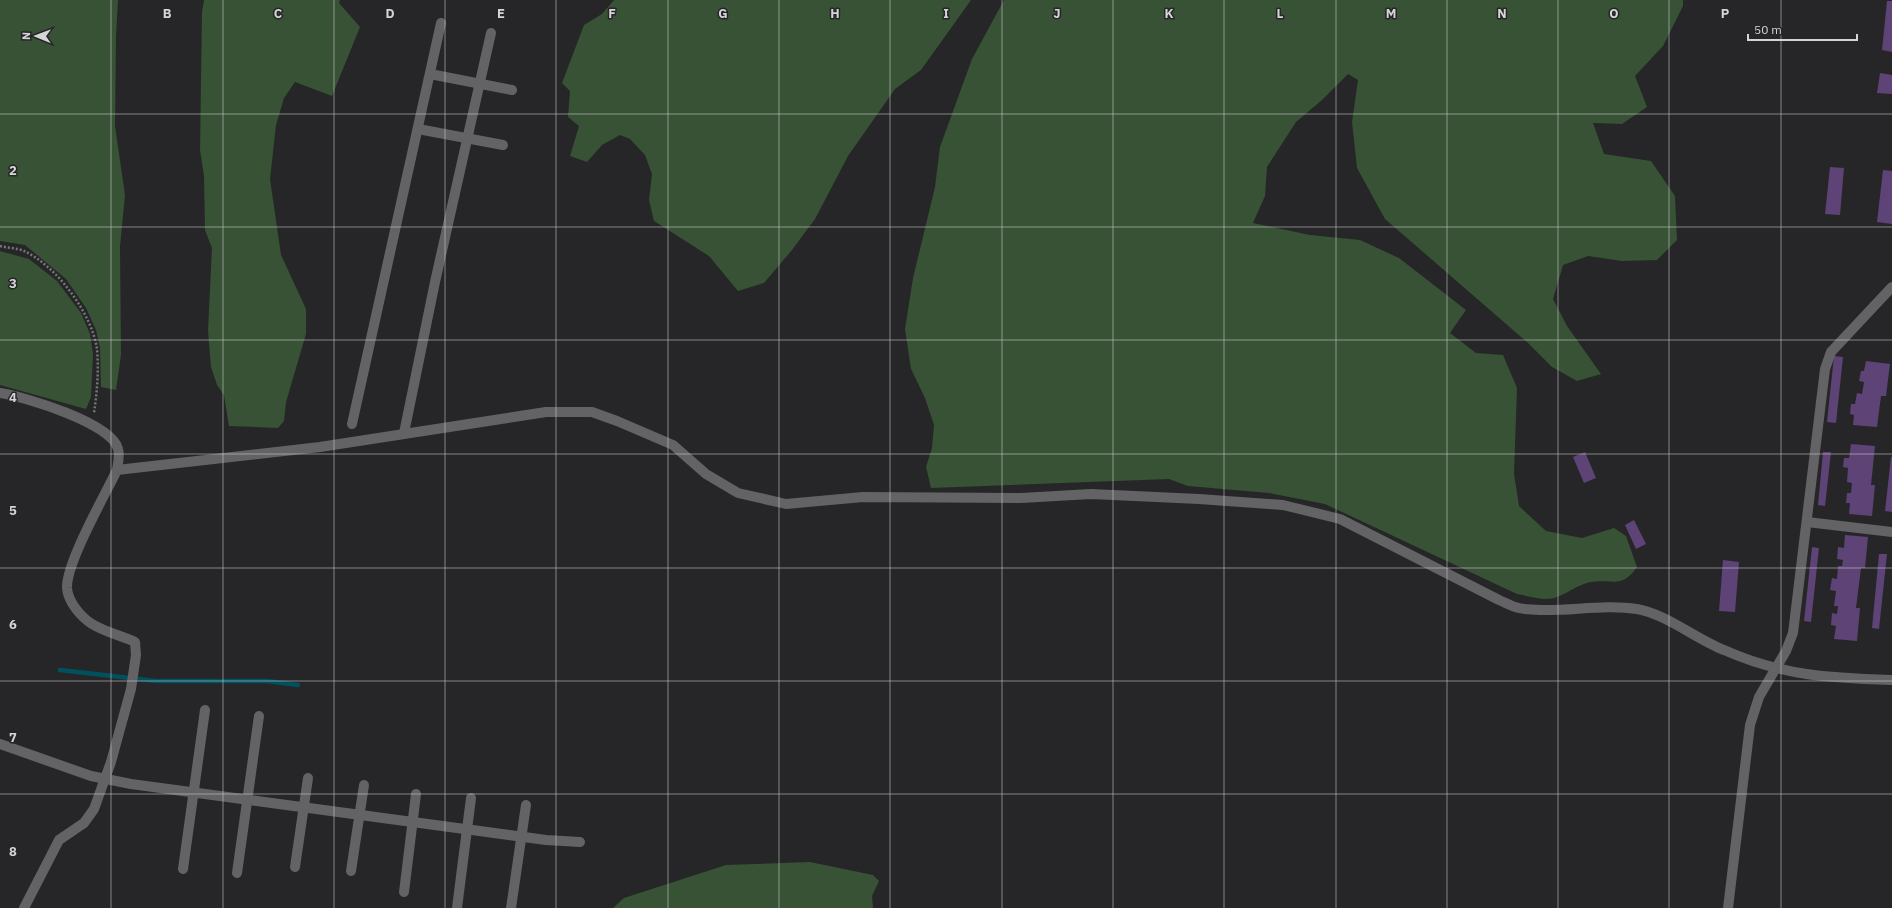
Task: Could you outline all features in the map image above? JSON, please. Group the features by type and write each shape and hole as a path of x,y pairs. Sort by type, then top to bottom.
{"street":[{"path":"352,424 441,23"},
{"path":"404,433 491,33"},
{"path":"430,74 512,90"},
{"path":"418,129 503,146"},
{"path":"1728,908 1750,725 1759,697 1786,651 1793,633 1825,368 1828,358 1892,287"},
{"path":"0,393 36,402 75,417 110,436 118,448 117,470 79,548 68,576 67,589 71,601 82,616 93,625 135,642 136,655 131,689 105,778 94,809 84,823 59,840 24,908"},
{"path":"117,470 320,447 546,412 592,412 673,445 706,474 738,493 786,504 863,497 1021,498 1091,494 1283,505 1340,519 1500,600 1519,608 1564,611 1613,606 1638,609 1656,616 1722,650 1757,664 1776,669 1833,678 1892,680"},
{"path":"1807,522 1892,532"},
{"path":"183,869 205,710"},
{"path":"237,873 259,716"},
{"path":"0,744 91,776 194,792 413,822 580,842"},
{"path":"295,867 308,778"},
{"path":"351,871 364,785"},
{"path":"404,892 416,794"},
{"path":"457,908 471,798"},
{"path":"511,908 526,805"}],"path":[{"path":"0,246 23,251 32,256 62,280 83,311 92,331 97,349 98,381 93,426"}],"green space":[{"path":"0,0 118,0 115,126 125,195 120,247 121,355 116,390 101,387 100,348 96,330 86,308 66,279 25,245 0,241"},
{"path":"204,0 340,0 339,3 360,27 332,96 295,82 284,98 276,125 270,179 281,255 306,309 306,334 286,402 284,421 278,428 229,426 224,395 217,385 211,367 208,331 212,248 205,230 204,176 200,150 202,12"},
{"path":"614,0 971,0 921,70 895,89 848,156 815,219 792,250 764,283 738,291 709,256 654,221 649,200 652,174 645,155 630,139 620,135 602,145 587,162 570,156 579,126 568,117 570,91 562,83 584,25 602,14"},
{"path":"1004,0 1683,0 1683,6 1663,46 1635,76 1647,107 1622,124 1593,123 1604,154 1651,161 1675,196 1677,240 1657,260 1622,261 1588,256 1563,265 1553,299 1567,326 1601,374 1577,381 1552,367 1527,342 1385,219 1357,168 1352,122 1358,80 1348,74 1322,100 1296,122 1267,167 1265,196 1253,223 1310,235 1360,240 1399,258 1466,310 1450,333 1476,353 1503,355 1517,388 1514,474 1519,506 1546,531 1582,538 1614,528 1626,536 1637,567 1632,574 1621,581 1616,582 1598,581 1587,583 1561,595 1548,599 1517,594 1325,504 1269,493 1188,486 1169,479 931,488 926,467 932,448 934,425 925,398 911,369 905,329 913,278 935,187 940,147 972,59"},
{"path":"0,251 29,259 57,281 81,313 90,334 93,354 91,397 86,409 0,385"},
{"path":"810,862 873,875 879,881 872,896 873,908 613,908 624,898 726,865"}],"building":[{"path":"1887,1 1892,1 1892,52 1882,50"},
{"path":"1880,73 1892,75 1892,94 1877,93"},
{"path":"1830,167 1844,168 1840,215 1825,214"},
{"path":"1883,170 1892,171 1892,224 1877,222"},
{"path":"1834,356 1843,357 1836,423 1827,422"},
{"path":"1866,361 1890,364 1886,396 1881,396 1877,427 1853,425 1854,415 1850,414 1851,404 1855,404 1857,393 1862,394 1864,382 1859,381 1861,371 1864,371"},
{"path":"1851,444 1875,446 1871,485 1875,485 1872,516 1849,514 1850,503 1846,503 1847,493 1851,493 1852,483 1847,482 1848,468 1843,467 1844,458 1849,458"},
{"path":"1585,452 1596,478 1584,483 1573,457"},
{"path":"1823,452 1831,452 1825,506 1818,505"},
{"path":"1892,457 1892,512 1885,511"},
{"path":"1634,520 1646,544 1636,549 1625,525"},
{"path":"1845,535 1868,537 1865,568 1861,568 1856,608 1860,608 1857,641 1834,639 1836,626 1831,625 1832,613 1837,614 1838,606 1834,606 1836,591 1830,590 1832,578 1837,579 1838,566 1842,566 1843,560 1837,559 1838,547 1844,548"},
{"path":"1812,547 1819,548 1811,622 1804,621"},
{"path":"1879,554 1887,554 1879,629 1872,628"},
{"path":"1723,560 1739,562 1735,612 1719,611"}],"waterway":[{"path":"60,670 156,681 267,681 298,685"}]}
